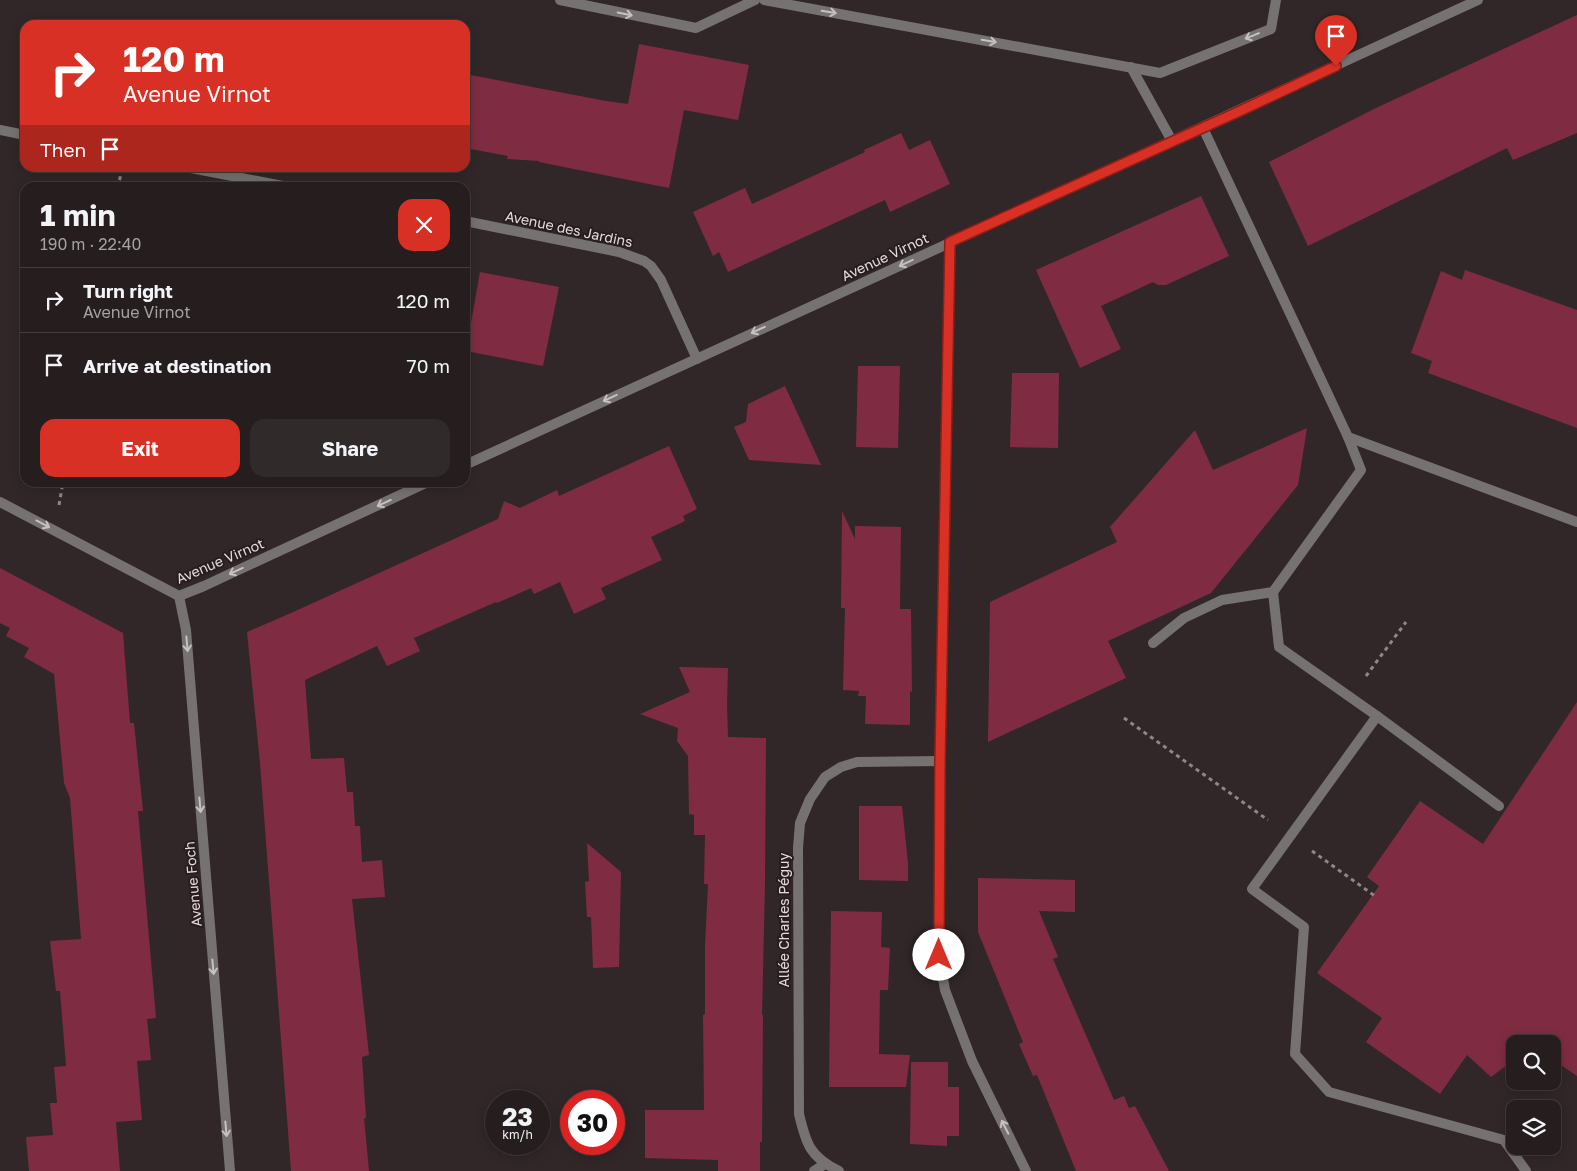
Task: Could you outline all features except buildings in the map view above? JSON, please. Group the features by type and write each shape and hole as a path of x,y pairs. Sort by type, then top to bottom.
{"street":[{"path":"560,0 696,28 755,0"},
{"path":"764,0 1160,72 1270,29 1276,0"},
{"name":"Avenue Virnot","path":"470,463 1203,128 1478,0"},
{"path":"1131,67 1172,141"},
{"path":"1203,128 1348,437 1361,470 1273,592 1279,647 1378,716 1499,806"},
{"path":"0,130 20,134"},
{"path":"211,172 262,182"},
{"name":"Avenue des Jardins","path":"470,223 619,252 644,261 651,266 661,280 697,359"},
{"path":"950,242 940,761 939,955 945,990 972,1061 1026,1171"},
{"path":"1348,437 1577,522"},
{"name":"Avenue Virnot","path":"0,502 178,596 204,586 417,487"},
{"path":"1153,643 1184,618 1222,600 1273,592"},
{"name":"Avenue Foch","path":"178,596 186,630 230,1171"},
{"path":"1378,716 1252,889 1304,927 1295,1054 1329,1092 1504,1140 1526,1171"},
{"name":"Allée Charles Péguy","path":"839,1171 825,1164 815,1155 805,1139 799,1114 798,848 800,822 810,799 826,777 841,767 857,762 940,761"},
{"path":"814,1171 825,1164"}],"path":[{"path":"1350,697 1406,622"},
{"path":"1124,718 1375,896"}],"route":[{"path":"939,955 940,761 950,242 1336,66"}]}
